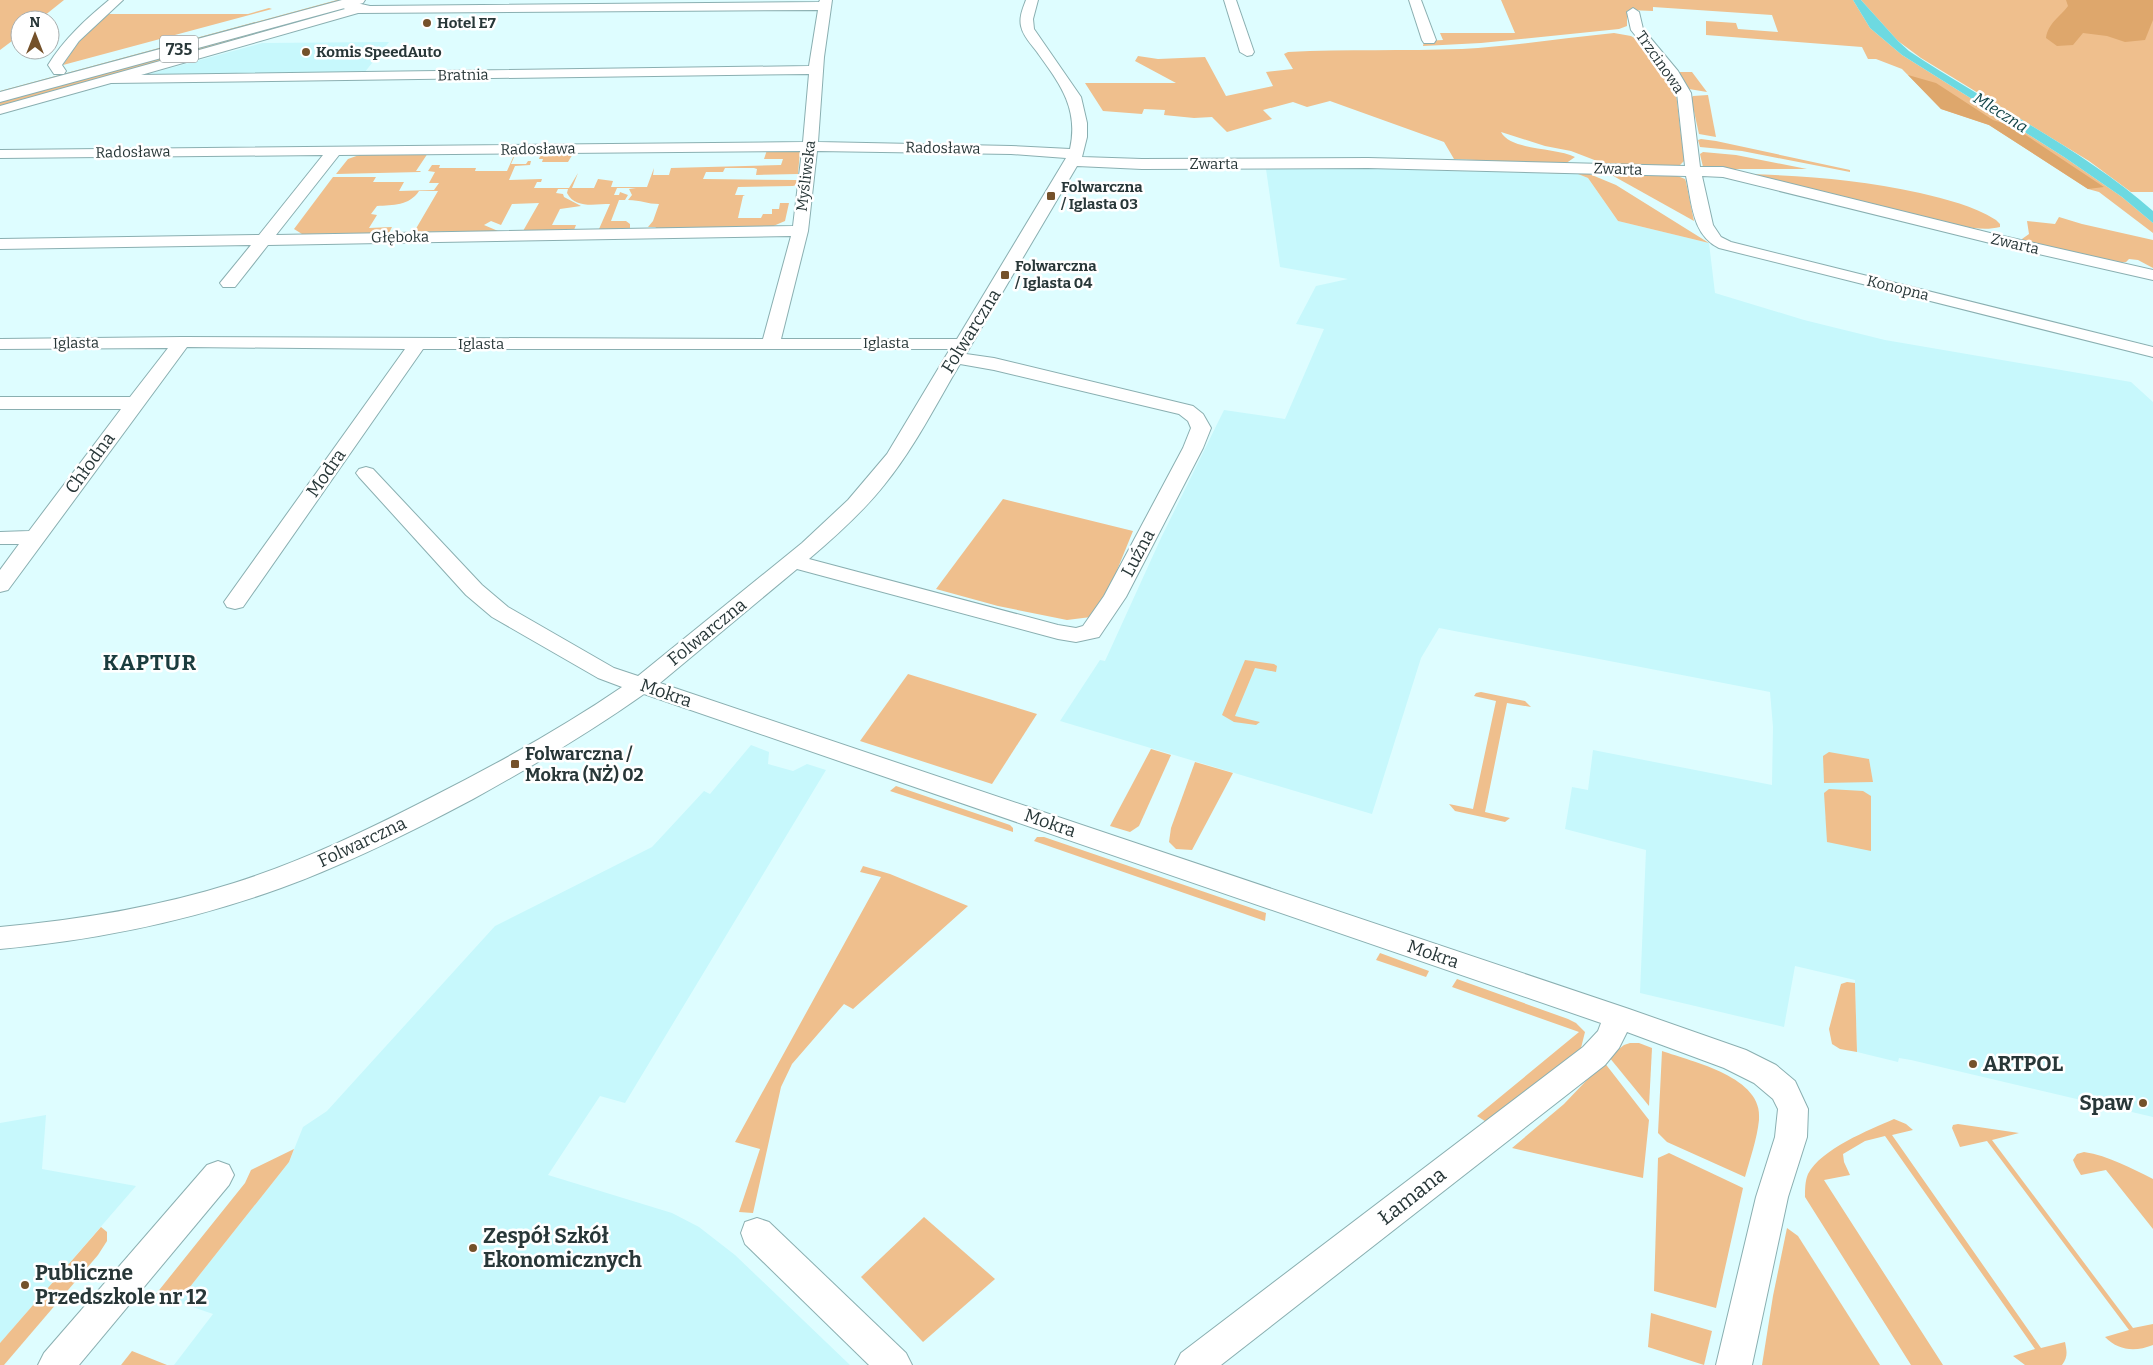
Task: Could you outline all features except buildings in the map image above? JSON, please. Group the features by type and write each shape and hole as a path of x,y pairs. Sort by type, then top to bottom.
{"main road":[{"name":"735","path":"0,87 326,0"},
{"name":"735","path":"0,97 343,4 358,5"}],"street":[{"path":"59,72 55,65 65,50 117,0"},
{"name":"Folwarczna","path":"0,938 66,931 145,917 268,882 320,862 447,801 515,764 641,684 682,653 833,526 871,488 896,456 1074,158 1082,125 1079,108 1071,91 1029,31 1027,17 1032,0"},
{"path":"1230,0 1247,52"},
{"path":"1415,0 1429,40"},
{"name":"Myśliwska","path":"112,79 358,5 826,3 814,70 810,146 800,231 771,342"},
{"name":"Trzcinowa","path":"1634,12 1637,30 1673,74 1684,93 1693,171"},
{"name":"Bratnia","path":"112,79 814,70"},
{"path":"0,110 112,79"},
{"name":"Radosława","path":"0,154 810,146 1011,150 1074,158"},
{"path":"229,283 335,150"},
{"name":"Zwarta","path":"1074,158 1142,164 1368,163 1693,171 1737,175 1990,238 2153,275"},
{"name":"Konopna","path":"1693,171 1708,234 1715,240 1725,244 2153,352"},
{"name":"Głęboka","path":"0,244 800,231"},
{"name":"Iglasta","path":"0,344 182,342 418,344 771,342 958,350"},
{"name":"Chłodna","path":"0,585 135,402 182,342"},
{"name":"Modra","path":"235,602 418,344"},
{"name":"Luźna","path":"792,561 1058,632 1076,635 1091,632 1115,598 1193,448 1201,428 1196,418 1186,410 994,364 958,350"},
{"path":"0,403 135,402"},
{"name":"Mokra","path":"366,473 474,590 500,612 606,673 1619,1018 1735,1059 1764,1074 1784,1090 1793,1109 1791,1137 1772,1197 1734,1365"},
{"path":"0,538 35,537"},
{"name":"Łamana","path":"1193,1365 1594,1056 1609,1039 1619,1018"},
{"path":"56,1365 218,1175"},
{"path":"757,1234 894,1365"}],"shaded area":[{"path":"0,0 64,0 52,10 10,10 10,42 0,50"},
{"path":"337,0 346,0 0,94 0,91"},
{"path":"1501,0 1853,0 1870,28 1902,55 2064,157 2122,197 2153,223 2153,233 2099,192 2088,189 1989,125 1941,109 1902,69 1876,59 1868,59 1862,47 1706,35 1706,21 1736,23 1738,29 1778,32 1772,15 1653,7 1653,11 1629,10 1627,26 1619,29 1481,43 1423,46 1424,41 1443,40 1440,33 1515,33"},
{"path":"1861,0 2153,0 2153,192 2131,192 2089,161 1921,58 1898,41"},
{"path":"2066,0 2153,0 2153,20 2145,40 2125,42 2107,36 2083,33 2073,45 2057,46 2046,38 2049,28 2068,6"},
{"path":"269,8 272,9 63,65 78,43 108,14 248,14"},
{"path":"330,10 345,11 0,106 0,101"},
{"path":"1614,33 1631,36 1636,39 1665,75 1676,93 1684,161 1679,166 1673,168 1610,166 1571,151 1545,146 1501,132 1514,143 1575,157 1565,164 1454,159 1444,142 1330,101 1307,107 1293,102 1263,110 1272,119 1227,132 1212,117 1194,118 1164,115 1165,110 1144,109 1142,114 1103,111 1085,83 1176,83 1135,61 1138,56 1158,59 1205,57 1226,96 1273,86 1266,72 1293,69 1284,54 1288,52 1462,49"},
{"name":"Komis SpeedAuto","path":"389,42 364,73 145,75 262,43"},
{"path":"1677,72 1692,72 1707,92 1689,89"},
{"path":"1908,75 1936,83 1993,120 2012,126 2104,187 2088,189 1989,125 1941,109"},
{"path":"1708,95 1716,137 1699,134 1691,98 1693,96"},
{"path":"1701,139 1850,170 1850,172 1742,151 1700,147 1698,140"},
{"path":"796,149 800,151 798,174 756,175 757,169 754,168 725,168 723,172 706,172 703,179 797,180 796,185 793,186 738,187 735,195 745,195 743,196 738,218 761,218 763,214 772,214 772,209 779,209 780,203 789,203 785,221 771,227 655,229 656,227 648,227 653,221 659,204 628,200 632,195 629,189 636,188 617,188 614,195 619,195 620,192 628,195 625,200 619,200 611,221 626,221 630,224 630,229 599,229 610,204 580,204 567,193 568,189 558,189 556,193 563,194 564,197 581,206 560,209 552,225 576,225 574,230 523,231 539,203 512,204 501,225 491,221 484,225 498,231 414,232 438,191 419,191 406,202 377,206 371,214 377,215 369,228 392,227 389,233 302,234 294,229 333,177 376,177 373,182 404,182 399,191 434,190 439,183 429,183 435,172 428,171 432,165 440,165 439,168 476,168 475,171 507,171 515,153 536,153 515,155 511,164 526,164 528,161 531,161 530,165 515,166 509,180 542,179 541,182 537,182 534,188 569,188 578,173 572,188 594,188 598,179 613,181 611,187 647,187 654,168 653,175 669,175 671,168 781,165 783,159 764,159 767,150"},
{"path":"574,152 568,162 542,162 543,159 539,159 541,153"},
{"path":"1703,152 1736,155 1807,169 1713,169 1703,167 1700,154"},
{"path":"428,153 416,171 420,172 336,174 348,159 362,154"},
{"path":"1487,168 1587,173 1616,185 1709,243 1618,221 1588,178 1578,174 1487,171"},
{"path":"1266,169 1379,169 1578,174 1588,178 1618,221 1709,243 1715,293 1804,320 1885,340 2131,382 2153,402 2153,1117 1911,1060 1899,1058 1898,1062 1857,1052 1855,980 1795,966 1784,1027 1640,993 1646,850 1565,829 1572,787 1588,790 1593,750 1772,785 1773,727 1770,692 1439,628 1421,658 1372,814 1060,721 1100,660 1105,661 1161,538 1224,410 1285,419 1324,329 1296,324 1316,286 1348,279 1280,267"},
{"path":"1608,173 1675,175 1685,179 1694,221"},
{"path":"1748,174 1835,179 1920,193 1978,210 1996,220 2000,227 1985,229 1962,226 1867,205"},
{"path":"2059,217 2153,240 2153,268 2138,260 2129,259 2126,262 2114,263 2023,242 2022,239 2029,234 2027,221 2055,224"},
{"path":"1003,499 1133,531 1102,607 1091,617 1067,620 998,606 936,589"},
{"path":"1245,660 1277,666 1276,672 1255,668 1235,716 1260,722 1256,725 1234,722 1222,715"},
{"path":"908,674 1037,714 992,784 860,741"},
{"path":"1481,692 1525,701 1531,707 1507,703 1485,812 1510,818 1505,822 1455,811 1449,804 1473,809 1496,701 1474,696 1476,693"},
{"path":"751,745 769,752 768,764 793,771 807,764 826,770 625,1103 600,1096 548,1175 672,1213 699,1227 735,1255 850,1365 174,1365 213,1314 178,1302 289,1162 303,1127 327,1111 495,926 652,847 704,791 710,794"},
{"path":"1151,749 1171,755 1139,826 1130,832 1110,826"},
{"path":"1829,752 1869,759 1873,782 1824,783 1823,756"},
{"path":"1195,762 1233,773 1192,850 1176,849 1169,842 1171,828"},
{"path":"896,786 1010,825 1013,828 1013,832 890,791"},
{"path":"1829,789 1863,791 1871,796 1871,851 1827,842 1824,793"},
{"path":"1037,837 1044,837 1266,913 1265,921 1034,841"},
{"path":"863,866 890,874 968,906 853,1009 844,1004 792,1064 781,1087 753,1213 739,1212 760,1149 735,1142 881,877 860,872"},
{"path":"1380,953 1429,971 1426,977 1376,960"},
{"path":"1457,979 1568,1019 1576,1023 1585,1032 1581,1048 1488,1123 1477,1116 1579,1032 1452,987"},
{"path":"1847,982 1855,983 1857,1052 1840,1049 1832,1044 1829,1029 1841,984"},
{"path":"1639,1043 1652,1048 1649,1106 1609,1057 1624,1045"},
{"path":"1662,1051 1708,1066 1739,1082 1758,1105 1759,1120 1745,1177 1667,1142 1658,1133"},
{"path":"1604,1062 1649,1120 1643,1178 1512,1148 1564,1104"},
{"name":"Publiczne Przedszkole nr 12","path":"46,1115 42,1169 136,1186 0,1343 0,1123"},
{"path":"1894,1119 1906,1124 1913,1130 1892,1135 2041,1348 2065,1342 2066,1354 2062,1365 2025,1365 2013,1356 2035,1349 1885,1136 1865,1141 1843,1154 1844,1162 1850,1175 1824,1180 1943,1365 1911,1365 1805,1197 1808,1174 1823,1156 1846,1141"},
{"path":"1958,1124 2019,1133 1992,1140 2133,1328 2153,1324 2153,1345 2140,1349 2122,1348 2105,1337 2129,1330 1987,1141 1960,1147 1952,1128 1953,1125"},
{"path":"294,1149 289,1162 178,1302 156,1294 245,1183 251,1170"},
{"path":"2084,1152 2111,1159 2153,1179 2153,1229 2106,1170 2081,1175 2073,1160 2077,1154"},
{"path":"1669,1153 1743,1188 1716,1308 1654,1291 1658,1158"},
{"path":"924,1217 995,1279 923,1342 861,1277"},
{"path":"101,1227 107,1232 107,1241 98,1255 4,1365 0,1365 0,1343"},
{"path":"1787,1228 1798,1236 1880,1365 1762,1365 1773,1296"},
{"path":"1651,1313 1712,1331 1704,1365 1648,1347"},
{"path":"132,1351 167,1365 121,1365"}],"water":[{"name":"Mleczna","path":"1853,0 1861,0 1909,51 2065,146 2125,188 2153,211 2153,223 2122,197 2064,157 1902,55 1870,28"}],"place":[{"name":"Hotel E7","path":"427,23"},
{"name":"Komis SpeedAuto","path":"306,52"},
{"name":"Folwarczna / Iglasta 03","path":"1051,196"},
{"name":"Folwarczna / Iglasta 04","path":"1005,275"},
{"name":"Folwarczna / Mokra (NŻ) 02","path":"515,764"},
{"name":"ARTPOL","path":"1973,1064"},
{"name":"Spaw","path":"2143,1103"},
{"name":"Zespół Szkół Ekonomicznych","path":"473,1248"},
{"name":"Publiczne Przedszkole nr 12","path":"25,1285"}],"district":[{"name":"KAPTUR","path":"150,662"}]}
